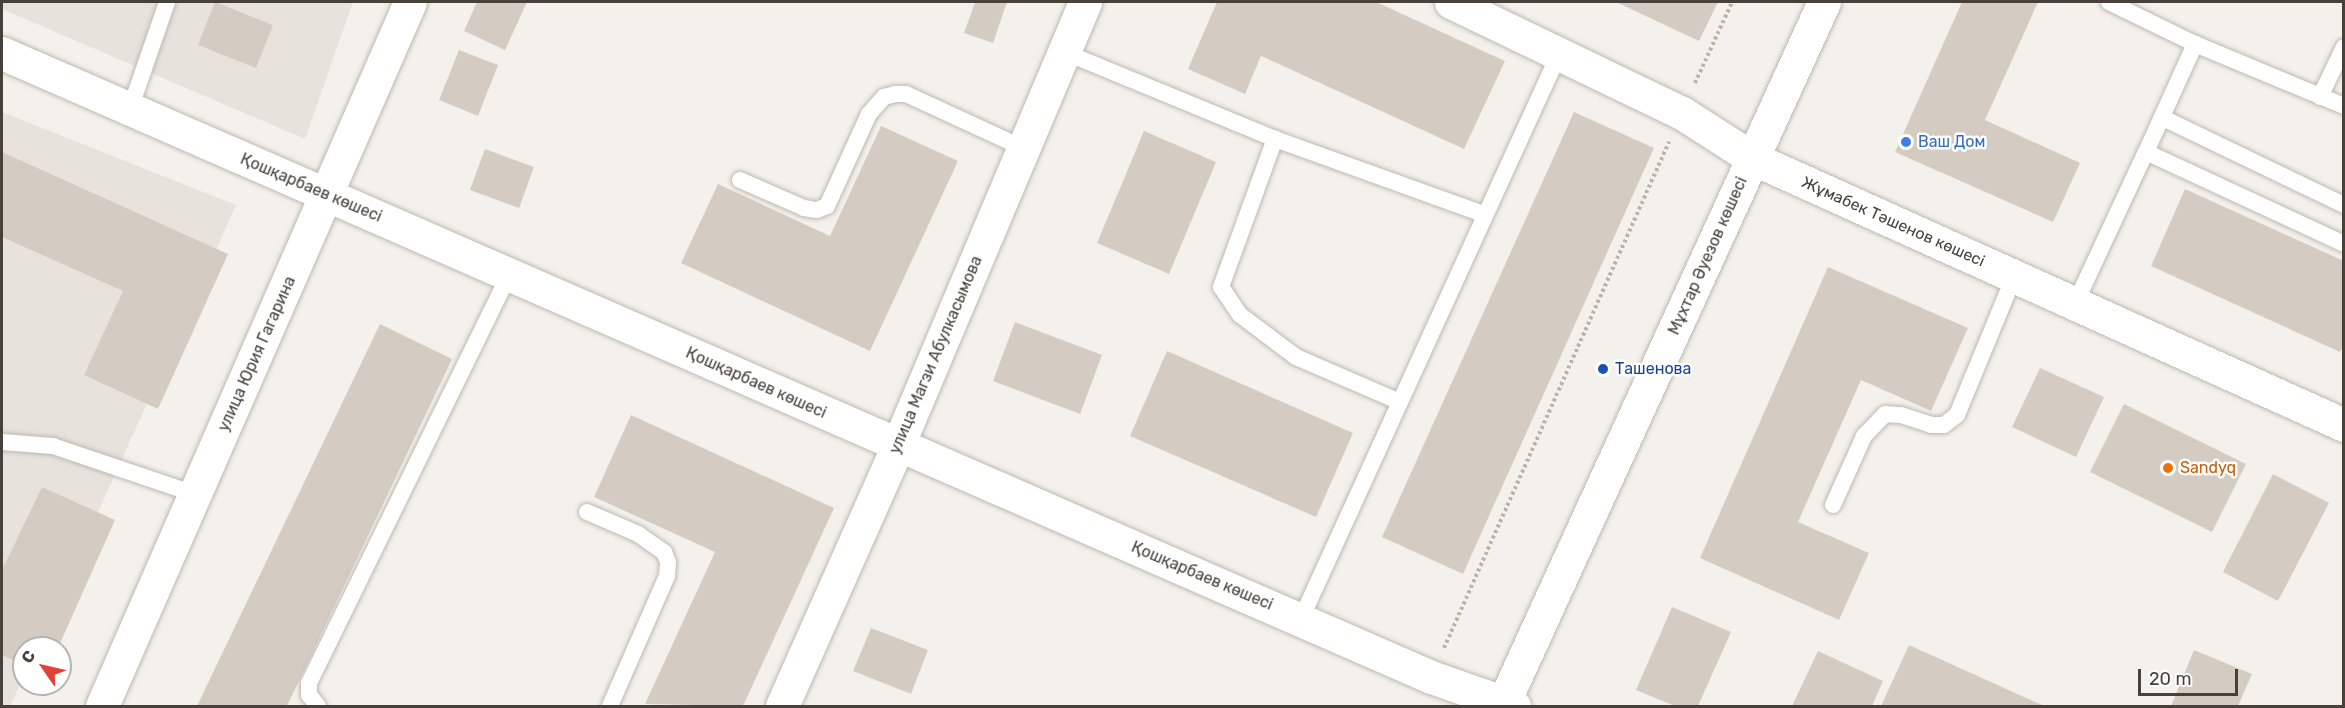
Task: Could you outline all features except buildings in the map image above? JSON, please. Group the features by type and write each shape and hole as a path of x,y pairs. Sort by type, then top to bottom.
{"street":[{"name":"улица Юрия Гагарина","path":"102,706 410,2"},
{"name":"улица Магзи Абулкасымова","path":"782,706 898,445 1085,2"},
{"name":"Жұмабек Тәшенов көшесі","path":"1451,2 1682,113 1752,158 2343,425"},
{"name":"Мұхтар Әуезов көшесі","path":"1507,705 1824,2"},
{"name":"Қошқарбаев көшесі","path":"2,53 129,111 327,194 1431,676 1507,705"}],"lane":[{"path":"129,111 166,2"},
{"path":"2109,2 2195,44 2343,106"},
{"path":"2075,304 2163,118 2195,44"},
{"path":"2320,96 2343,46"},
{"path":"1064,52 1275,139 1483,214"},
{"path":"1301,619 1483,214 1559,54"},
{"path":"740,180 804,208 817,210 827,206 869,114 884,97 895,94 906,94 1023,148"},
{"path":"2163,118 2343,205"},
{"path":"1275,139 1221,287 1240,315 1296,357 1400,402"},
{"path":"2146,152 2343,244"},
{"path":"318,706 309,695 309,683 509,274"},
{"path":"1833,505 1864,436 1885,414 1901,415 1931,425 1944,425 1957,416 2014,277"},
{"path":"2,441 52,446 195,494"},
{"path":"587,512 646,539 664,552 668,562 667,576 610,706"}],"path":[{"path":"1431,676 1732,2"}],"shaded area":[{"path":"2,2 353,2 305,139 2,9"},
{"path":"2,112 236,205 42,636 12,636 12,696 15,696 10,706 2,705"}],"place":[{"name":"Ваш Дом","path":"1906,142"},
{"name":"Ташенова","path":"1603,369"},
{"name":"Sandyq","path":"2168,468"}]}
